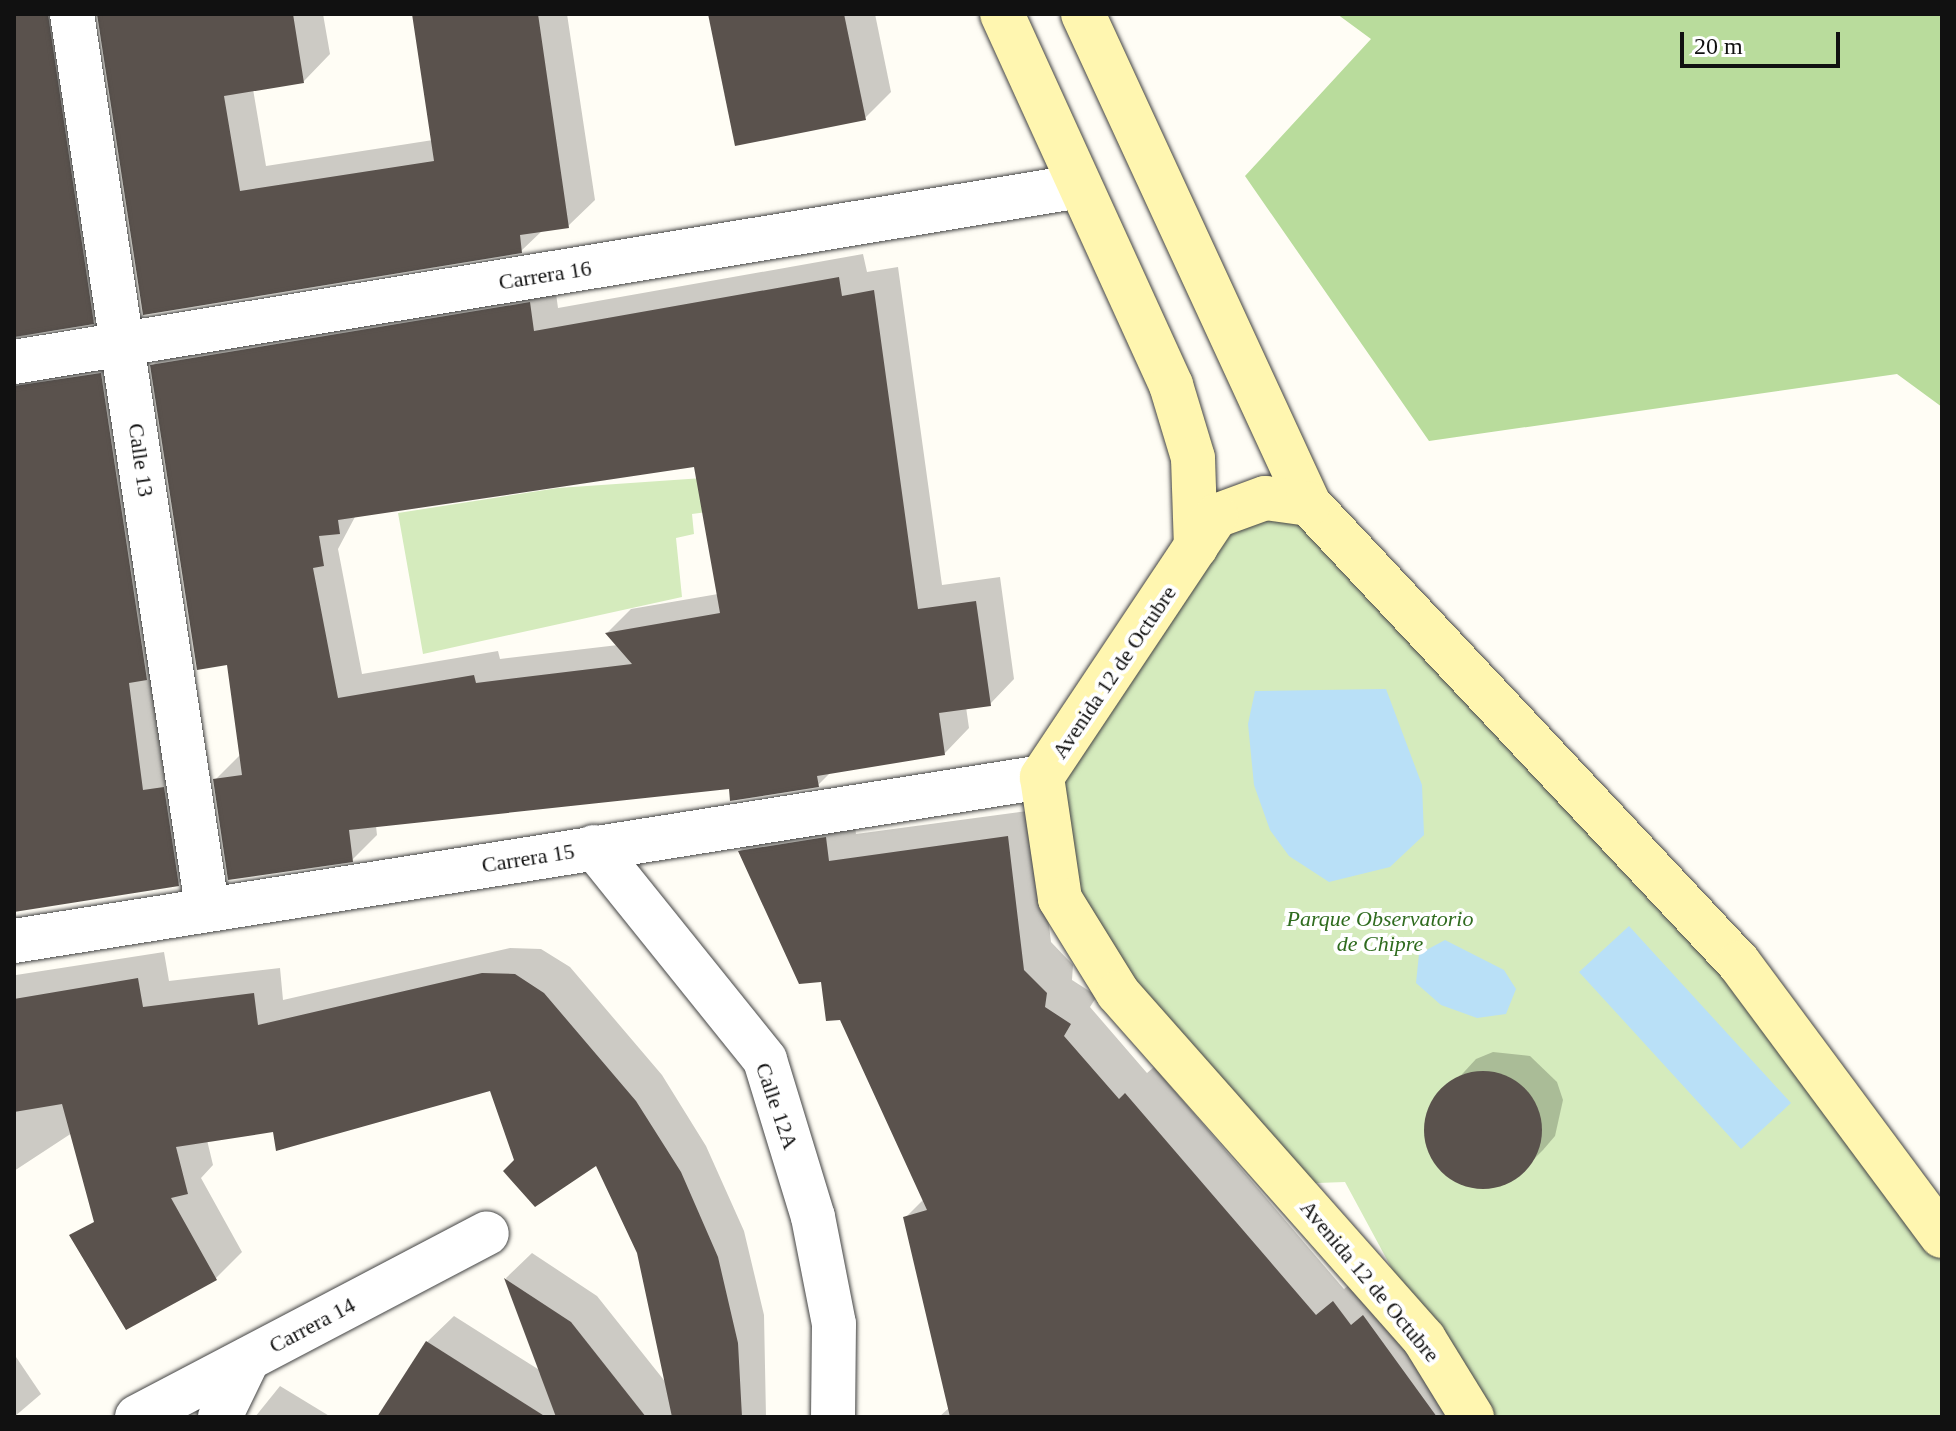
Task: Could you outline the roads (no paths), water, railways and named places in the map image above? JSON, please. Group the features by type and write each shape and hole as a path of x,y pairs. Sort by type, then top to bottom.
{"main road":[{"path":"1002,14 1075,187 1171,385 1193,458 1196,547"},
{"path":"1083,14 1309,504 1739,963 1942,1236"},
{"name":"Avenida 12 de Octubre","path":"1309,504 1265,498 1233,506 1210,523 1042,777 1060,899 1118,993 1424,1339 1472,1417"}],"street":[{"name":"Calle 13","path":"72,14 207,907"},
{"name":"Carrera 16","path":"14,362 1075,187"},
{"name":"Carrera 15","path":"14,941 207,907 1042,777"},
{"name":"Calle 12A","path":"594,847 765,1060 813,1217 834,1324 833,1417"},
{"name":"Carrera 14","path":"137,1417 487,1233"},
{"path":"220,1417 248,1359"}],"water":[{"path":"1386,689 1422,785 1424,835 1390,867 1329,882 1289,856 1270,830 1254,785 1248,724 1255,691"},
{"path":"1629,926 1791,1103 1741,1149 1579,972"},
{"path":"1445,940 1504,970 1516,989 1506,1014 1477,1018 1441,1005 1416,983 1419,954"}],"park label":[{"name":"Parque Observatorio de Chipre","path":"1380,930"}]}
